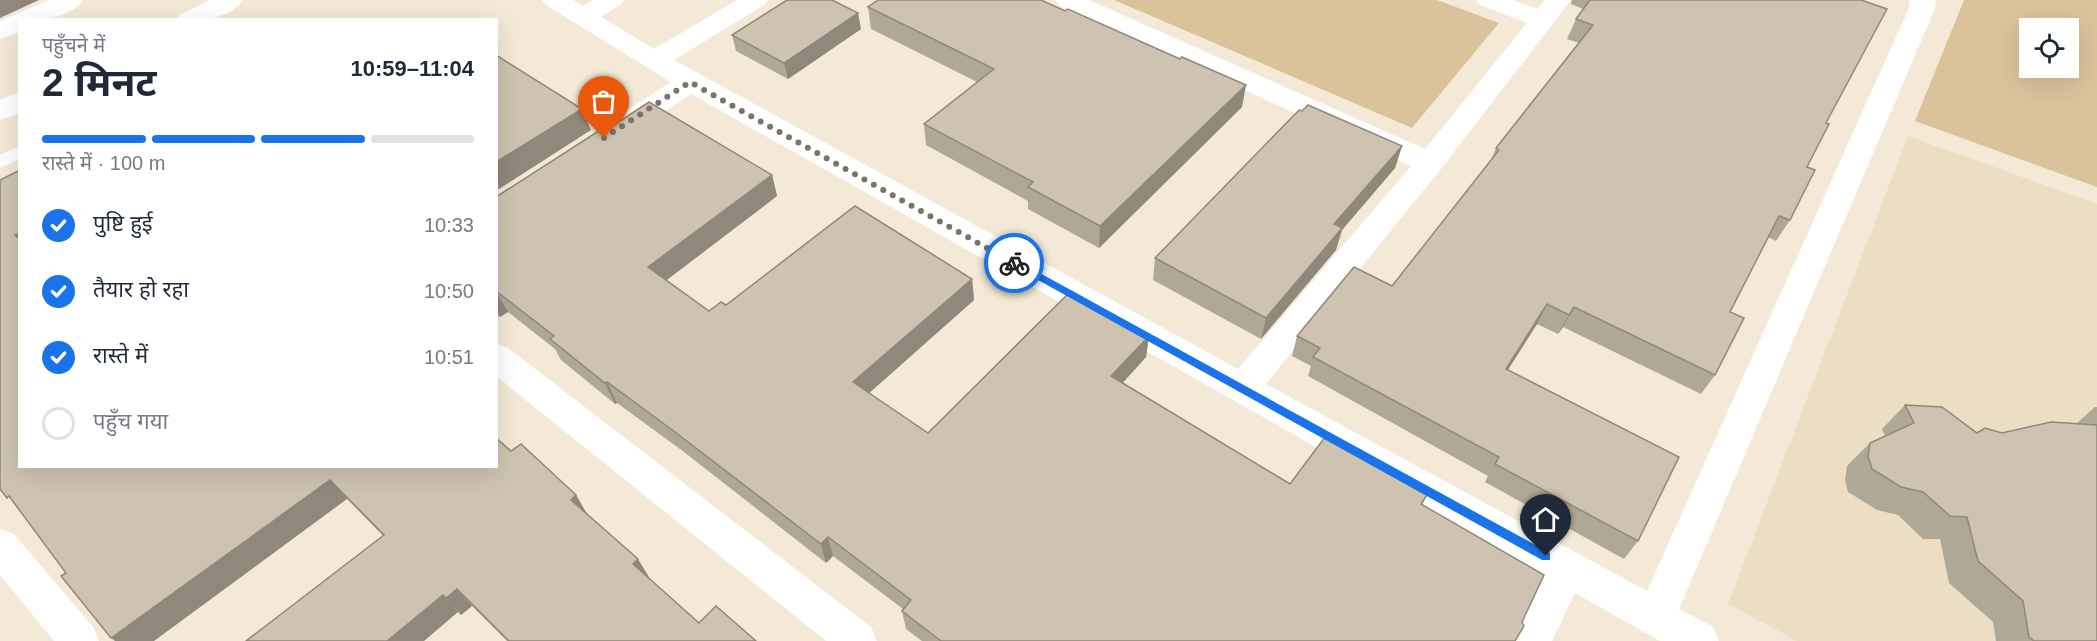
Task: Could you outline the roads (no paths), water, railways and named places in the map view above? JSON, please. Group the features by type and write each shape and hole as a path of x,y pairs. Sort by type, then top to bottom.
{"street":[{"path":"30,18 70,0"},
{"path":"202,17 230,0"},
{"path":"555,0 690,82 1699,641"},
{"path":"583,16 611,0"},
{"path":"655,60 755,0"},
{"path":"1068,0 1430,163"},
{"path":"1241,389 1430,163 1550,10 1489,0"},
{"path":"1655,618 1922,8 1923,0"},
{"path":"0,31 18,23"},
{"path":"601,141 690,82"},
{"path":"0,111 18,102"},
{"path":"498,359 857,641"},
{"path":"0,546 79,641"},
{"path":"1531,641 1566,568"}],"lane":[{"path":"0,162 18,153"}]}
